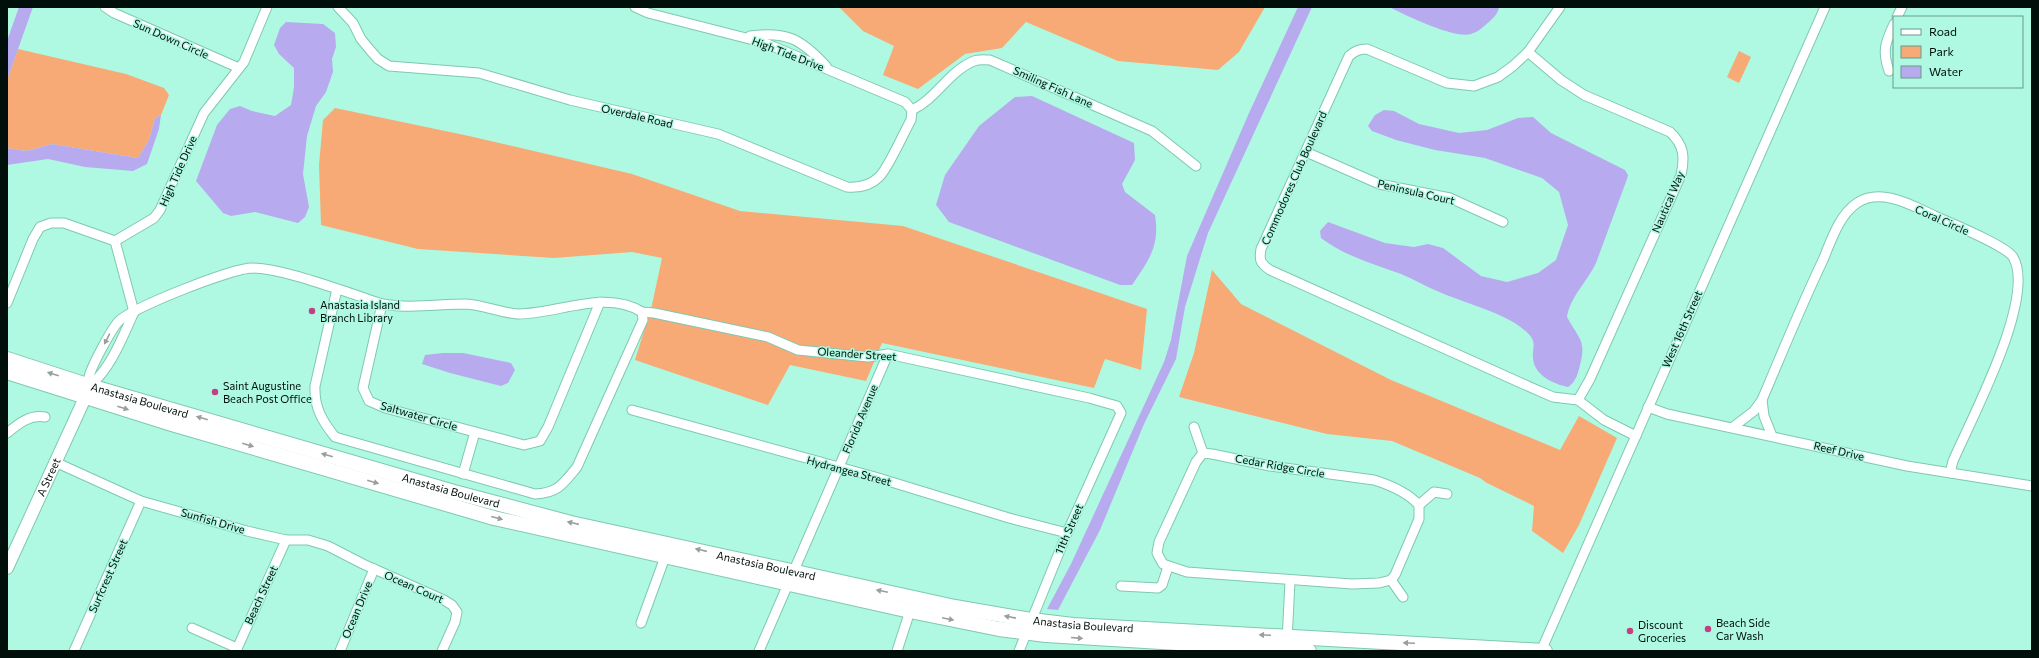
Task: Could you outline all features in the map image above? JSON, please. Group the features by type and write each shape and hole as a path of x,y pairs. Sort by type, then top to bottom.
{"main road":[{"name":"Anastasia Boulevard","path":"7,359 88,391 494,518 665,557 935,602 1028,627 1094,639 1546,651"},
{"name":"Anastasia Boulevard","path":"7,372 88,391 454,492 790,578 910,612 999,629 1028,627"},
{"name":"Anastasia Boulevard","path":"1287,643 1309,651"}],"street":[{"name":"Sun Down Circle","path":"105,7 114,13 239,68"},
{"name":"High Tide Drive","path":"115,241 154,218 160,210 204,113 244,62 267,7"},
{"name":"Overdale Road","path":"338,7 353,23 361,39 370,50 378,59 389,66 479,73 570,100 718,134 847,187 858,188 880,177 911,120 912,110"},
{"name":"High Tide Drive","path":"635,7 648,13 765,43 905,102 912,110"},
{"name":"Commodores Club Boulevard","path":"1560,7 1528,52 1507,72 1474,86 1448,83 1367,49 1360,49 1349,56 1261,249 1260,258 1261,264 1270,270 1530,387 1553,397 1578,400"},
{"name":"West 16th Street","path":"1541,651 1825,7"},
{"path":"1898,16 1902,7"},
{"path":"1889,71 1884,56 1886,42 1893,26"},
{"path":"744,38 770,35 790,37 808,47 829,69"},
{"name":"Nautical Way","path":"1528,52 1561,80 1584,94 1670,132 1677,139 1682,148 1684,160 1681,175 1593,373 1578,400"},
{"name":"Smiling Fish Lane","path":"912,110 924,104 963,67 976,60 990,60 1152,131 1196,166"},
{"name":"Peninsula Court","path":"1306,152 1379,184 1450,198 1503,222"},
{"name":"Coral Circle","path":"1732,427 1754,410 1762,400 1813,280 1841,221 1857,203 1868,198 1883,197 1901,201 1998,245 2013,257 2018,275 2016,302 2011,324 1950,473"},
{"path":"7,303 11,282 40,227 51,223 64,223 115,241 134,312 113,357 100,378 88,391"},
{"path":"88,391 89,377 109,335 118,322 134,312 185,288 249,268 264,269 337,289 382,304 468,304 517,314 549,311 600,302 618,303 633,307 642,312 643,320 577,467 562,485 549,493 535,494 335,438 325,425 314,401 315,386 337,289"},
{"name":"Saltwater Circle","path":"382,304 363,388 369,402 524,445 540,441 548,427 600,302"},
{"path":"581,306 592,320"},
{"name":"Oleander Street","path":"642,312 654,313 768,337 798,350 868,357 888,354 1089,398 1106,402 1118,408"},
{"name":"Florida Avenue","path":"759,651 888,354"},
{"name":"A Street","path":"7,568 88,391"},
{"path":"1578,400 1604,420 1636,436"},
{"path":"1762,400 1764,416 1772,436"},
{"name":"Reef Drive","path":"1648,407 1667,414 1907,466 2032,486"},
{"name":"11th Street","path":"1019,651 1067,533 1121,413 1118,408"},
{"name":"Hydrangea Street","path":"632,410 875,477 1009,518 1067,533"},
{"path":"7,433 30,418 38,415 45,417"},
{"path":"1194,427 1203,453 1194,466 1159,542 1157,554 1163,564 1168,567 1187,572 1290,581 1304,580 1352,584 1391,580"},
{"path":"462,474 474,432"},
{"name":"Cedar Ridge Circle","path":"1203,453 1285,468 1374,480 1387,484 1409,497 1419,505"},
{"name":"Sunfish Drive","path":"55,462 141,501 286,540 308,540 328,546 374,569"},
{"path":"1391,580 1419,519 1419,505 1434,492 1447,494"},
{"name":"Surfcrest Street","path":"74,651 141,501"},
{"name":"Beach Street","path":"237,649 286,540"},
{"path":"641,623 665,557"},
{"path":"1122,586 1158,588 1162,585 1168,567"},
{"name":"Ocean Drive","path":"340,651 374,569"},
{"name":"Ocean Court","path":"374,569 452,605 457,612 455,622 442,651"},
{"path":"1391,580 1403,597"},
{"path":"1287,643 1290,581"},
{"path":"897,651 910,612"},
{"path":"192,628 237,649"}],"green space":[{"path":"839,7 1265,7 1239,52 1218,70 1118,61 1026,22 1002,48 965,54 918,89 883,75 894,46 863,31"},
{"path":"18,49 126,74 164,88 169,95 161,115 155,118 149,140 138,158 52,144 26,151 7,148 7,80"},
{"path":"1739,51 1751,57 1739,83 1727,77"},
{"path":"335,108 469,136 632,174 740,211 903,226 1147,309 1141,370 1105,359 1094,388 882,343 866,381 790,365 768,405 635,360 652,305 662,258 632,252 554,258 418,249 321,225 319,165 323,120"},
{"path":"1212,270 1241,304 1391,380 1560,450 1579,416 1617,438 1579,525 1563,553 1532,531 1534,506 1487,483 1480,478 1392,441 1327,434 1179,397 1194,353"}],"water":[{"path":"19,7 33,7 7,80 7,41"},
{"path":"1298,7 1312,7 1208,233 1185,307 1176,359 1144,424 1100,530 1058,610 1047,609 1071,564 1164,362 1171,340 1187,256 1249,113"},
{"path":"1389,7 1499,7 1496,15 1480,29 1471,34 1463,35 1442,30"},
{"path":"286,22 323,24 335,33 336,47 332,59 333,72 326,92 316,106 307,136 303,174 309,207 305,217 298,223 255,212 231,216 223,213 196,181 217,125 230,109 240,106 252,111 275,116 291,105 294,87 294,68 279,54 274,45 280,28"},
{"path":"1032,96 1134,143 1135,160 1122,184 1125,192 1155,215 1156,236 1152,252 1132,285 1120,285 949,222 936,205 945,175 979,126 1015,97"},
{"path":"1384,110 1394,111 1419,124 1459,133 1487,130 1518,118 1533,117 1551,133 1625,170 1628,175 1627,179 1596,263 1575,296 1567,317 1579,336 1582,346 1581,359 1577,375 1574,382 1568,387 1556,384 1541,374 1534,364 1534,345 1530,335 1513,322 1437,291 1401,274 1349,255 1321,238 1320,231 1328,222 1385,243 1414,247 1428,244 1443,248 1481,276 1507,282 1538,273 1556,260 1568,225 1559,192 1542,178 1485,158 1435,150 1396,140 1372,131 1368,126 1375,115"},
{"path":"161,115 159,129 147,164 133,171 85,167 48,159 7,165 7,148 26,151 52,144 138,158 149,140 155,118"},
{"path":"463,353 511,363 515,370 508,383 501,386 422,364 425,355"}],"place":[{"name":"Anastasia Island Branch Library","path":"312,311"},
{"name":"Saint Augustine Beach Post Office","path":"215,392"},
{"name":"Beach Side Car Wash","path":"1708,629"},
{"name":"Discount Groceries","path":"1630,631"}]}
